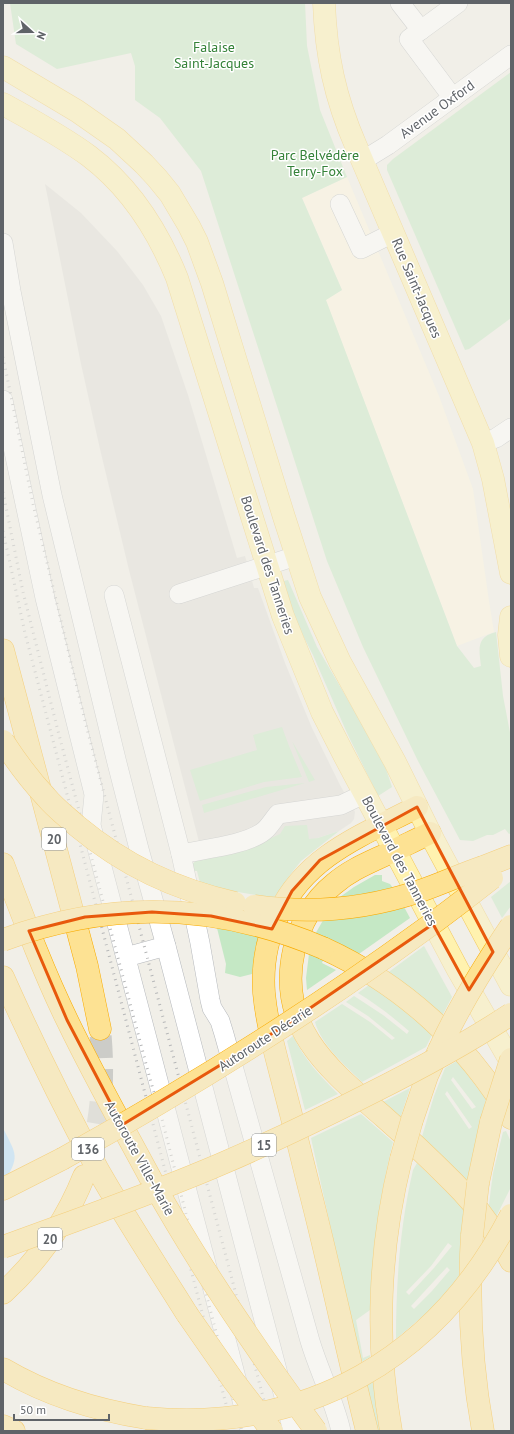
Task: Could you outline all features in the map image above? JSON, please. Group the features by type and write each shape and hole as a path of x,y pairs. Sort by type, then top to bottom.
{"highway":[{"name":"20","path":"3,650 88,966 100,1029"},
{"path":"3,741 47,798 74,824 104,847 143,871 205,895 245,904 286,909 335,908 366,905 488,872 511,856"},
{"path":"367,1431 351,1369 325,1250 276,1057 266,1008 263,979 266,951 274,925 285,902 301,879 328,854 417,807"},
{"path":"430,833 363,865 344,876 324,894 304,922 295,946 291,971 292,996 299,1021 310,1043 325,1064 416,1146 467,1197 494,1232 511,1261"},
{"name":"Autoroute Ville-Marie","path":"3,864 34,945 67,1020 91,1068 200,1262 234,1315 316,1431"},
{"name":"Autoroute Décarie","path":"3,1189 62,1159 135,1118 234,1058 396,950 488,872 511,864"},
{"path":"3,940 48,926 85,917 137,912 167,912 204,915 242,921 288,934 323,948 360,966 384,981 430,1018 453,1040 491,1086 501,1120"},
{"path":"391,1431 382,1349 383,1266 394,1189 401,1159 412,1120 439,1050 462,1002 511,926"},
{"name":"136","path":"3,977 49,1075 99,1170 146,1250 187,1314 233,1380 272,1431"},
{"name":"15","path":"3,1247 190,1177 258,1147 403,1077 476,1036 511,1014"},
{"path":"483,1431 476,1388 471,1335 469,1296 472,1235 478,1183 501,1120 511,1059"},
{"name":"20","path":"3,1293 29,1266 49,1240 68,1209 84,1176"},
{"path":"3,1369 38,1388 71,1401 108,1412 146,1418 182,1421 215,1420 264,1412 311,1399 335,1389 363,1374 390,1357 418,1336 454,1301 484,1262 511,1215"},
{"path":"3,1426 14,1431"}],"main road":[{"name":"Rue Saint-Jacques","path":"324,3 327,46 342,110 362,161 483,443 493,478 511,573"},
{"path":"3,67 108,131 144,164 170,194 190,226 198,242 212,283 310,597 337,656 384,742 430,833 511,985"},
{"name":"Boulevard des Tanneries","path":"3,104 90,156 117,180 139,208 164,250 177,278 186,304 283,616 304,670 325,718 380,826 458,970 511,1062"},
{"path":"511,617 508,635 511,656"}],"street":[{"path":"400,3 421,30"},
{"path":"453,98 409,39 458,3"},
{"name":"Avenue Oxford","path":"362,161 380,150 511,55"},
{"path":"340,204 361,249 393,233"},
{"path":"3,243 11,291 52,495 139,849 166,946 293,1431"},
{"path":"3,400 45,598 93,790 94,795 91,825 250,1431"},
{"path":"483,443 496,438 511,428"},
{"path":"179,594 296,556"},
{"path":"114,595 181,854 212,1008 220,1021 224,1034 310,1341 317,1364 338,1415 341,1431"},
{"path":"181,854 240,842 256,836 264,831 278,814 341,805 364,794"},
{"path":"126,957 166,946"}],"highlighted area":[{"path":"417,807 493,952 469,990 433,924 281,1028 122,1125 67,1020 29,931 85,917 152,912 211,916 272,929 292,891 320,860"}],"shaded area":[{"path":"347,177 439,396 473,489 494,632 457,646 325,299 342,290 302,198"},
{"path":"45,184 81,213 117,251 143,285 161,316 188,395 237,558 245,556 254,588 258,588 285,663 312,728 355,812 354,819 351,823 339,831 318,838 205,865 129,570 100,449 81,364"}],"green space":[{"name":"Falaise Saint-Jacques","path":"10,3 305,3 307,46 320,110 347,177 302,198 342,290 326,300 457,646 474,668 481,666 480,644 482,640 490,634 496,632 503,696 511,738 511,833 509,834 505,829 493,835 487,835 473,841 460,840 418,761 363,647 327,561 201,171 160,118 135,100 135,66 131,53 57,69 16,44"},
{"path":"511,72 511,318 469,349 465,350 387,170 387,165"},
{"path":"288,580 317,647 383,760 392,787 378,796 347,733 279,582"},
{"path":"282,727 302,777 264,782 200,801 190,770 257,750 253,735"},
{"path":"292,741 315,780 309,782"},
{"path":"305,783 204,813 202,805 266,787"},
{"path":"307,825 309,839 318,838 339,831 301,861 274,898 226,890 200,883 197,871 189,871 192,864 199,859 252,847 280,834 285,826"},
{"path":"375,875 382,875 382,881 390,884 393,888 365,894 340,897 354,887"},
{"path":"511,881 511,906 502,918 491,897"},
{"path":"403,905 410,918 356,956 314,936 325,917"},
{"path":"217,928 259,936 255,949 252,974 240,977 225,973 226,964"},
{"path":"424,946 452,997 441,1018 386,974"},
{"path":"309,954 323,960 322,963 336,970 307,990 306,978"},
{"path":"369,985 407,1012 432,1035 426,1047 362,1082 328,1047 318,1031 315,1022 342,1004 370,1022 392,1040 395,1038 368,1016 346,1002 354,996 383,1015 407,1034 409,1031 378,1006 358,993"},
{"path":"293,1036 313,1067 338,1094 305,1110 287,1041"},
{"path":"457,1061 486,1099 468,1180 464,1184 421,1140 434,1096 445,1068","holes":["453,1077 476,1107 472,1109 451,1080","447,1091 472,1127 469,1129 445,1094"]},
{"path":"410,1088 400,1119 383,1102"},
{"path":"361,1114 393,1142 377,1225 372,1267 370,1310 356,1320 363,1358 370,1355 370,1357 358,1364 341,1275 311,1138"},
{"path":"506,1131 511,1142 511,1187 494,1221 488,1212 493,1173 503,1132"},
{"path":"417,1163 464,1209 459,1277 431,1309 396,1339 397,1296 402,1233 413,1170","holes":["448,1243 452,1246 409,1295 406,1292 431,1266","447,1267 450,1270 414,1309 411,1306"]},
{"path":"373,1377 380,1431 374,1431 362,1383"}],"water":[{"path":"3,1128 15,1156 12,1167 3,1184"}],"tunnel":[{"path":"90,1156 98,1125 100,1109 102,1077 100,1029"}],"railway":[{"path":"3,357 33,504 86,725 272,1431"},
{"path":"3,492 23,592 58,731 163,1123 242,1431"},
{"path":"3,531 25,633 233,1431"}],"park label":[{"name":"Parc Belvédère Terry-Fox","path":"315,164"}]}
